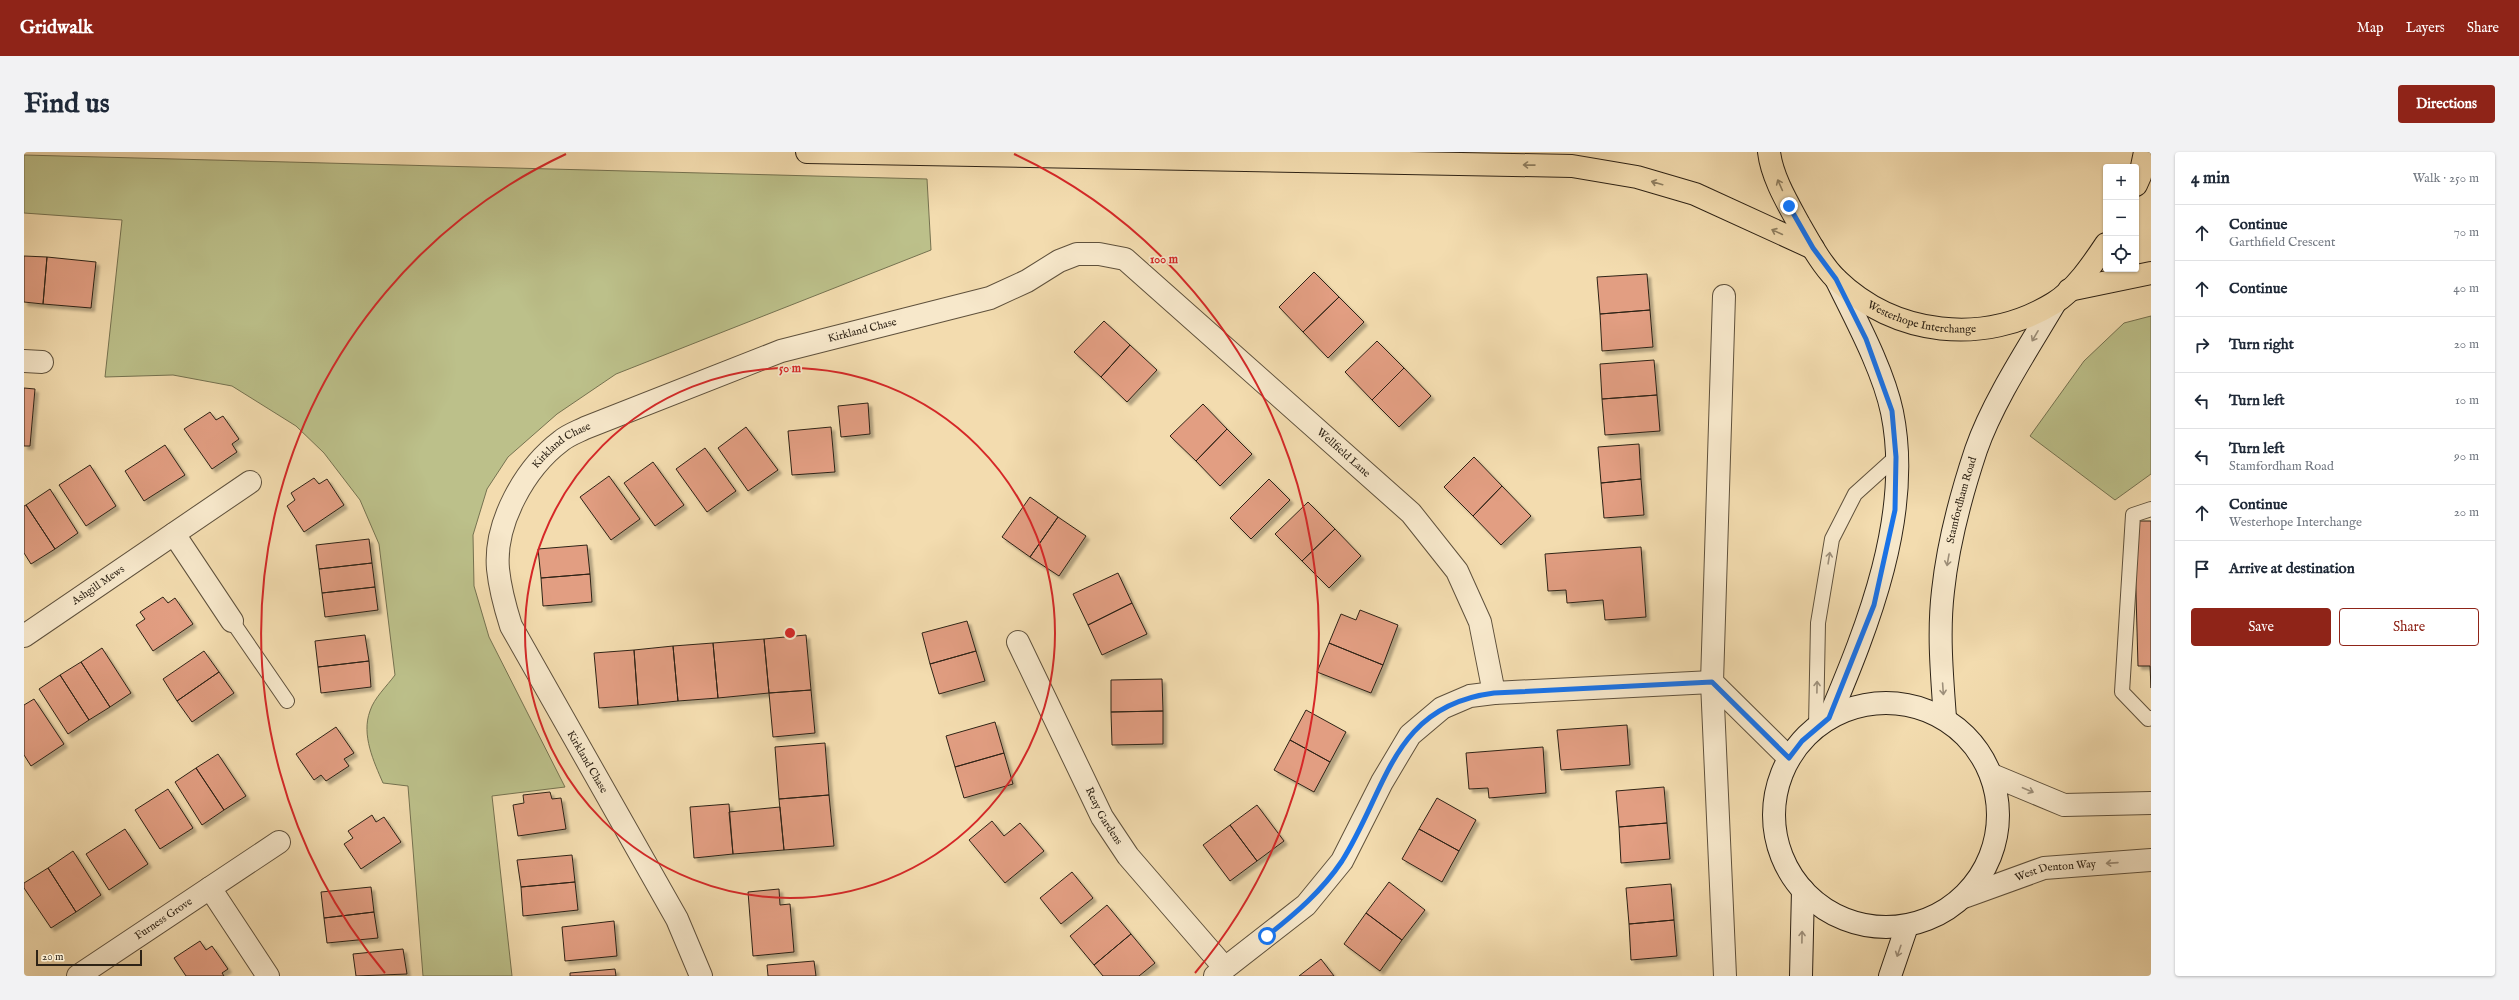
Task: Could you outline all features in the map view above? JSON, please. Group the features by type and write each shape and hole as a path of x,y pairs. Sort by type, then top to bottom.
{"main road":[{"path":"807,152 1572,166 1637,177 1695,194 1813,248"},
{"path":"2139,177 2145,152"},
{"name":"Westerhope Interchange","path":"1769,157 1789,206 1813,248 1836,279 1865,303 1901,320 1934,329 1966,330 1996,326 2029,315 2062,296 2090,267 2103,248"},
{"path":"2062,296 2151,273"}],"street":[{"name":"Kirkland Chase","path":"701,976 677,919 511,626 503,600 498,567 507,516 517,492 535,466 562,440 585,428 781,351 866,328 976,302 1009,290 1059,261 1077,254 1099,254 1125,259"},
{"name":"Wellfield Lane","path":"1125,259 1411,513 1457,571 1477,614 1494,693"},
{"path":"1823,722 1874,605 1895,510 1896,457 1892,411 1866,339 1836,279"},
{"path":"1724,296 1712,682 1725,976"},
{"name":"Stamfordham Road","path":"1945,718 1941,654 1943,591 1955,525 1976,449 2009,382 2062,296"},
{"name":"Ashgill Mews","path":"24,636 250,482"},
{"path":"174,534 232,621"},
{"name":"Reay Gardens","path":"1018,642 1102,816 1128,856 1219,972"},
{"path":"1219,972 1306,905 1342,861 1382,782 1410,735 1442,708 1470,696 1494,693 1712,682 1789,758"},
{"path":"1887,702 1917,706 1945,718 1973,743 1992,775 1998,809 1996,843 1983,873 1964,897 1938,916 1908,926 1879,927 1850,922 1825,909 1803,890 1783,861 1774,826 1776,791 1789,758 1802,741 1823,722 1856,706 1887,702"},
{"path":"1992,775 2064,805 2151,803"},
{"name":"Furness Grove","path":"78,976 279,842"},
{"name":"West Denton Way","path":"1964,897 2044,868 2151,860"},
{"path":"210,888 268,976"},
{"path":"1801,976 1803,890"},
{"path":"1890,976 1908,926"}],"lane":[{"path":"1823,722 1818,623 1832,539 1855,494 1896,457"},
{"path":"2151,509 2133,515 2122,692 2148,718 2151,718"},
{"path":"232,621 287,701"}],"green space":[{"path":"24,155 927,179 931,250 616,374 557,414 508,457 487,489 473,535 474,586 489,637 565,787 492,796 512,976 423,976 408,786 383,783 368,739 368,720 372,706 395,675 379,544 360,500 324,453 296,426 232,386 173,375 105,377 122,220 24,213"},
{"path":"2151,316 2151,474 2115,500 2030,436 2084,361 2124,323"}],"building":[{"path":"24,256 47,257 43,304 24,302"},
{"path":"47,257 96,262 91,308 43,304"},
{"path":"1314,272 1339,297 1303,332 1279,307"},
{"path":"1647,274 1650,310 1600,314 1597,277"},
{"path":"1339,297 1364,322 1328,358 1303,332"},
{"path":"1650,310 1653,347 1602,351 1600,314"},
{"path":"1104,321 1130,345 1101,377 1074,352"},
{"path":"1377,341 1404,368 1372,400 1345,372"},
{"path":"1130,345 1157,370 1127,402 1101,377"},
{"path":"1654,360 1657,395 1602,399 1600,364"},
{"path":"1404,368 1431,396 1399,427 1372,400"},
{"path":"24,388 35,389 30,446 24,446"},
{"path":"1657,395 1660,431 1605,435 1602,399"},
{"path":"868,403 870,434 841,437 838,406"},
{"path":"1203,404 1227,429 1196,461 1170,436"},
{"path":"210,412 216,420 223,416 239,439 232,444 237,452 212,469 184,429"},
{"path":"746,427 778,470 748,491 718,448"},
{"path":"831,427 835,472 792,475 788,431"},
{"path":"1227,429 1252,454 1220,486 1196,461"},
{"path":"1639,444 1641,479 1601,483 1598,447"},
{"path":"165,445 185,475 144,501 125,471"},
{"path":"705,448 736,491 707,512 676,469"},
{"path":"1474,457 1502,486 1473,516 1444,487"},
{"path":"653,462 684,505 655,526 624,483"},
{"path":"90,465 116,506 86,526 59,485"},
{"path":"609,476 640,519 611,540 580,497"},
{"path":"314,478 319,484 327,479 344,505 304,532 287,506 295,500 291,493"},
{"path":"1269,479 1290,500 1251,539 1230,518"},
{"path":"1641,479 1644,515 1604,518 1601,483"},
{"path":"1502,486 1531,516 1501,545 1473,516"},
{"path":"50,489 78,533 55,549 26,505"},
{"path":"1030,497 1058,517 1030,557 1002,537"},
{"path":"1308,502 1335,529 1302,561 1275,534"},
{"path":"26,505 55,549 31,564 24,553 24,506"},
{"path":"1058,517 1086,536 1059,576 1030,557"},
{"path":"2134,521 2151,521 2151,688 2150,666 2138,666"},
{"path":"1335,529 1361,556 1329,588 1302,561"},
{"path":"369,539 372,563 319,569 316,545"},
{"path":"587,545 590,574 541,578 538,549"},
{"path":"1641,547 1646,617 1605,620 1603,600 1567,603 1566,590 1548,591 1545,554"},
{"path":"372,563 375,587 322,593 319,569"},
{"path":"1118,573 1132,603 1088,625 1073,594"},
{"path":"590,574 592,602 543,606 541,578"},
{"path":"375,587 378,610 325,617 322,593"},
{"path":"163,597 168,603 175,598 193,624 153,651 136,625 145,619 140,612"},
{"path":"1132,603 1147,634 1102,655 1088,625"},
{"path":"1360,610 1398,625 1383,665 1329,643 1341,614 1356,620"},
{"path":"967,621 976,651 930,664 922,633"},
{"path":"365,635 369,661 318,667 315,641"},
{"path":"806,635 811,690 769,693 764,639"},
{"path":"764,639 769,693 718,698 713,643"},
{"path":"713,643 718,698 678,701 673,646"},
{"path":"1329,643 1383,665 1371,693 1317,672"},
{"path":"673,646 678,701 638,705 634,650"},
{"path":"102,648 131,693 110,707 81,662"},
{"path":"634,650 638,705 599,708 594,653"},
{"path":"204,651 219,672 177,701 163,679"},
{"path":"976,651 985,681 939,694 930,664"},
{"path":"369,661 371,687 321,693 318,667"},
{"path":"81,662 110,707 89,720 60,675"},
{"path":"219,672 234,693 192,722 177,701"},
{"path":"60,675 89,720 68,734 39,689"},
{"path":"1162,679 1163,711 1111,712 1111,680"},
{"path":"811,690 815,733 773,737 769,693"},
{"path":"34,699 64,744 31,766 24,755 24,705"},
{"path":"1306,710 1346,732 1330,762 1290,740"},
{"path":"1163,711 1163,744 1112,745 1111,712"},
{"path":"995,722 1004,753 955,767 946,736"},
{"path":"1627,725 1630,765 1561,770 1557,730"},
{"path":"336,727 354,753 344,759 349,766 326,781 321,775 314,780 296,754"},
{"path":"1290,740 1330,762 1314,792 1274,770"},
{"path":"825,743 829,795 779,799 775,747"},
{"path":"1543,747 1546,793 1489,798 1488,788 1469,789 1466,753"},
{"path":"1004,753 1013,784 964,798 955,767"},
{"path":"218,754 246,796 224,810 196,768"},
{"path":"196,768 224,810 202,825 175,782"},
{"path":"1664,787 1667,823 1619,827 1616,791"},
{"path":"168,789 193,828 160,849 135,810"},
{"path":"550,792 552,799 561,798 566,829 518,836 513,805 524,803 523,795"},
{"path":"829,795 834,846 784,850 779,799"},
{"path":"1437,798 1476,820 1459,851 1419,829"},
{"path":"729,804 733,854 694,858 690,807"},
{"path":"1257,805 1284,841 1257,861 1230,825"},
{"path":"780,807 784,850 733,854 729,812"},
{"path":"372,815 376,822 384,817 401,842 361,869 344,844 353,838 348,831"},
{"path":"992,821 1004,836 1020,823 1044,851 1005,883 969,840"},
{"path":"1667,823 1670,859 1621,863 1619,827"},
{"path":"1230,825 1257,861 1230,881 1203,845"},
{"path":"125,829 148,864 109,890 86,854"},
{"path":"1419,829 1459,851 1442,882 1402,859"},
{"path":"73,851 101,895 76,912 48,868"},
{"path":"572,855 575,882 521,887 517,860"},
{"path":"48,868 76,912 51,928 24,888 24,883"},
{"path":"1072,872 1093,898 1061,924 1040,898"},
{"path":"575,882 578,910 523,916 521,887"},
{"path":"1389,882 1425,910 1402,940 1366,913"},
{"path":"1671,884 1674,920 1629,924 1626,888"},
{"path":"371,887 374,912 324,918 321,892"},
{"path":"779,889 780,905 790,904 794,952 753,956 748,892"},
{"path":"1107,905 1131,934 1094,965 1070,936"},
{"path":"374,912 378,938 327,943 324,918"},
{"path":"1366,913 1402,940 1380,971 1344,944"},
{"path":"1674,920 1677,956 1631,960 1629,924"},
{"path":"614,921 617,956 565,961 562,927"},
{"path":"1131,934 1155,963 1139,976 1103,976 1094,965"},
{"path":"200,941 206,950 212,946 228,969 222,973 224,976 186,976 174,958"},
{"path":"403,949 407,974 356,976 353,954"},
{"path":"1321,959 1334,976 1299,976"},
{"path":"814,961 816,976 768,976 767,965"},
{"path":"615,969 616,976 570,976 570,973"}],"route":[{"path":"1267,936 1306,905 1342,861 1382,782 1410,735 1425,720 1442,708 1470,696 1494,693 1712,682 1789,758 1816,726 1829,718 1856,654 1874,605 1895,510 1896,457 1892,411 1866,339 1836,279 1813,248 1789,206"}]}
